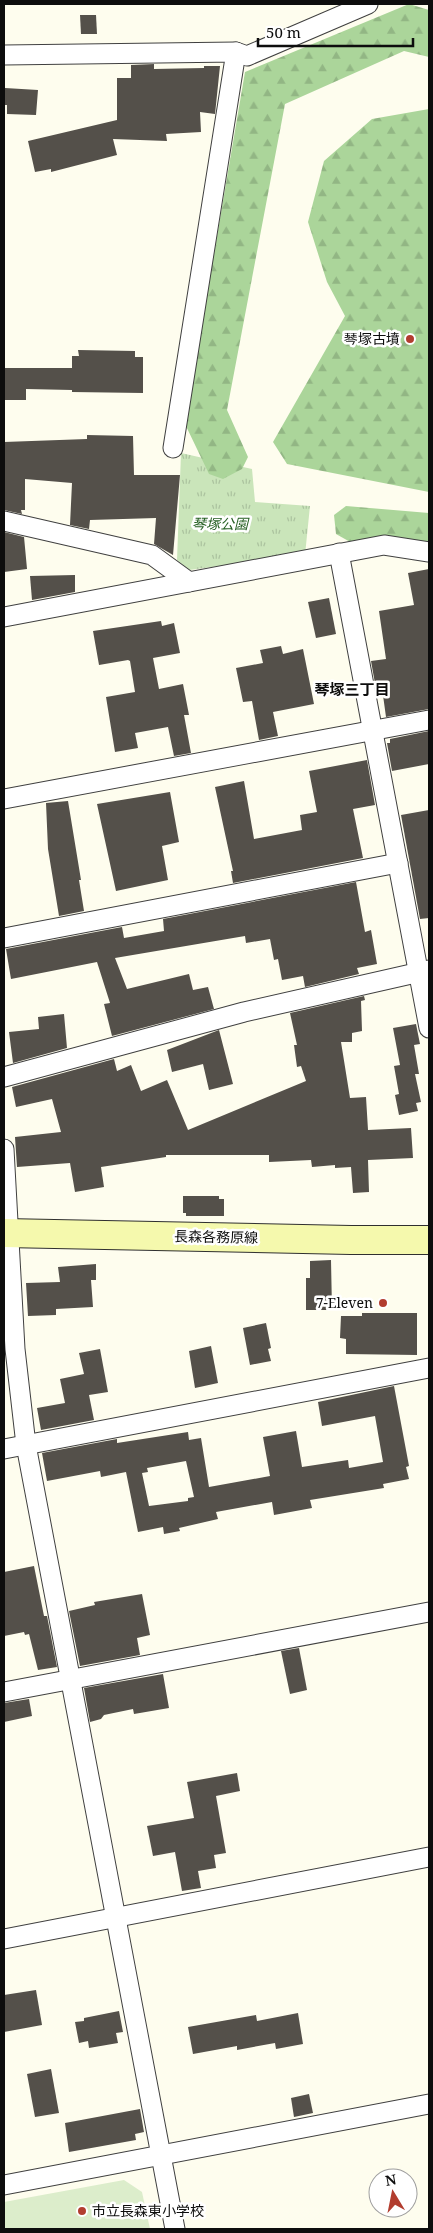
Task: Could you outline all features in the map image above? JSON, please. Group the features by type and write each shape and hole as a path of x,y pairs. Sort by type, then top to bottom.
{"main road":[{"name":"長森各務原線","path":"6,1233 429,1240"}],"street":[{"path":"4,55 236,52 247,56 359,5"},
{"path":"173,448 236,52"},
{"path":"4,521 152,555 189,582"},
{"path":"4,617 384,545 429,552"},
{"path":"339,553 398,863 424,971 429,1028"},
{"path":"4,799 429,720"},
{"path":"4,938 398,863"},
{"path":"4,1077 244,1012 424,971"},
{"path":"4,1148 9,1349 175,2229"},
{"path":"4,1449 429,1368"},
{"path":"4,1692 429,1612"},
{"path":"4,1939 429,1857"},
{"path":"4,2185 429,2104"}],"green space":[{"path":"409,4 429,10 429,57 404,51 285,104 227,410 248,457 242,469 223,479 209,474 185,424 245,72"},
{"path":"429,109 429,492 287,464 273,442 345,316 327,282 308,222 324,161 372,119"},
{"name":"琴塚公園","path":"181,453 252,469 255,502 310,506 305,555 189,570 177,560"},
{"path":"346,506 429,513 429,551 352,543 336,534 334,515"},
{"name":"市立長森東小学校","path":"124,2180 142,2192 150,2229 4,2229 4,2202"}],"building":[{"path":"80,15 96,15 97,34 81,34"},
{"path":"154,64 154,69 220,66 215,114 200,112 201,132 166,134 167,141 113,139 117,155 51,172 51,169 35,172 28,141 117,120 117,78 131,78 131,65"},
{"path":"5,88 38,90 36,115 7,114 7,105 4,105"},
{"path":"78,350 135,351 135,357 143,357 143,393 26,389 26,400 5,400 4,368 72,368 72,356 79,356"},
{"path":"87,435 133,436 134,475 180,475 173,555 154,544 156,518 90,520 89,529 70,525 72,483 25,479 25,510 21,510 22,514 4,510 4,442 87,439"},
{"path":"4,532 24,537 27,569 4,572"},
{"path":"429,569 429,709 386,717 382,688 376,689 371,661 386,659 379,611 414,605 408,573"},
{"path":"75,575 75,592 32,600 30,576"},
{"path":"329,598 336,634 316,638 308,602"},
{"path":"161,621 162,626 174,623 180,653 153,658 159,689 183,684 189,715 184,715 191,753 174,756 168,727 135,733 138,748 115,752 106,697 135,692 130,661 99,665 93,631"},
{"path":"281,646 283,654 303,649 314,704 273,712 278,736 259,740 252,701 243,702 236,668 263,663 260,650"},
{"path":"429,731 429,764 392,771 387,743 390,743 390,739"},
{"path":"367,760 375,805 353,809 363,858 233,883 231,871 233,871 215,787 244,781 254,839 302,830 300,815 317,812 309,771"},
{"path":"170,792 179,842 162,846 168,880 116,891 97,804"},
{"path":"68,801 84,911 59,916 48,849 46,803"},
{"path":"429,810 429,918 420,919 401,815"},
{"path":"356,882 365,932 371,930 377,964 357,968 359,974 305,987 303,976 282,980 278,959 274,960 270,939 246,943 245,936 115,958 127,989 189,974 193,990 208,987 214,1009 112,1036 104,1004 110,1003 97,962 11,979 6,949 122,927 124,938 164,931 163,919"},
{"path":"364,996 365,1000 361,1001 362,1031 352,1033 352,1042 341,1042 350,1098 366,1097 368,1130 411,1128 413,1158 368,1160 369,1192 353,1193 351,1167 335,1168 335,1165 312,1167 311,1160 269,1162 269,1155 166,1155 166,1157 101,1167 104,1187 75,1192 70,1163 17,1167 15,1137 61,1132 52,1099 16,1107 12,1087 114,1059 117,1071 131,1065 141,1091 167,1080 188,1130 306,1081 301,1066 297,1067 294,1045 297,1045 290,1013"},
{"path":"64,1014 67,1048 13,1063 9,1032 39,1029 38,1017"},
{"path":"416,1024 420,1044 414,1045 419,1074 415,1074 421,1102 416,1103 418,1111 399,1115 395,1095 399,1094 394,1066 400,1065 393,1028"},
{"path":"219,1030 233,1084 209,1090 203,1064 172,1072 167,1050"},
{"path":"183,1196 219,1196 219,1199 224,1199 224,1216 186,1216 186,1213 183,1213"},
{"path":"331,1260 332,1310 306,1310 306,1278 310,1278 310,1261"},
{"path":"96,1264 96,1280 91,1280 93,1307 56,1309 56,1315 28,1316 26,1283 60,1282 58,1267"},
{"path":"362,1313 417,1313 417,1355 346,1354 346,1339 340,1338 341,1316 362,1316"},
{"path":"266,1323 271,1348 268,1349 271,1361 250,1365 243,1328"},
{"path":"211,1346 218,1383 195,1388 189,1351"},
{"path":"100,1349 108,1392 89,1395 94,1420 41,1430 37,1408 65,1403 60,1379 84,1374 79,1353"},
{"path":"394,1386 409,1466 406,1467 409,1479 383,1484 384,1488 310,1500 312,1508 274,1515 272,1502 216,1512 218,1519 179,1528 180,1531 164,1534 163,1527 138,1532 126,1472 101,1477 100,1471 47,1481 42,1453 117,1439 117,1443 188,1432 189,1440 201,1438 209,1487 270,1476 263,1437 296,1431 302,1467 348,1460 349,1468 383,1462 375,1416 322,1426 318,1402","holes":["186,1461 194,1497 188,1498 188,1501 149,1506 142,1473 148,1472 147,1468"]},
{"path":"34,1566 44,1616 47,1616 57,1667 38,1670 29,1634 25,1635 24,1632 4,1636 4,1572"},
{"path":"142,1594 150,1635 137,1638 140,1655 80,1666 69,1611 95,1605 94,1602"},
{"path":"299,1648 307,1690 290,1694 281,1651"},
{"path":"163,1674 169,1708 134,1714 133,1709 104,1715 101,1719 90,1722 84,1688"},
{"path":"29,1699 32,1716 4,1722 4,1703"},
{"path":"237,1773 240,1791 216,1796 226,1853 214,1855 216,1868 198,1871 201,1888 182,1891 175,1852 153,1856 147,1826 194,1818 187,1782"},
{"path":"36,1990 42,2025 4,2032 4,1995"},
{"path":"119,2011 123,2032 116,2033 118,2043 89,2048 88,2041 79,2043 75,2022 84,2021 84,2018"},
{"path":"298,2013 303,2044 276,2049 275,2043 237,2050 237,2046 193,2054 188,2027 256,2015 257,2021"},
{"path":"51,2069 59,2113 35,2117 27,2074"},
{"path":"309,2094 313,2113 294,2117 291,2098"},
{"path":"140,2109 144,2132 135,2134 136,2140 69,2152 65,2123"}],"place":[{"name":"琴塚古墳","path":"410,339"},
{"name":"7-Eleven","path":"383,1303"},
{"name":"市立長森東小学校","path":"82,2211"}],"district":[{"name":"琴塚三丁目","path":"352,690"}]}
